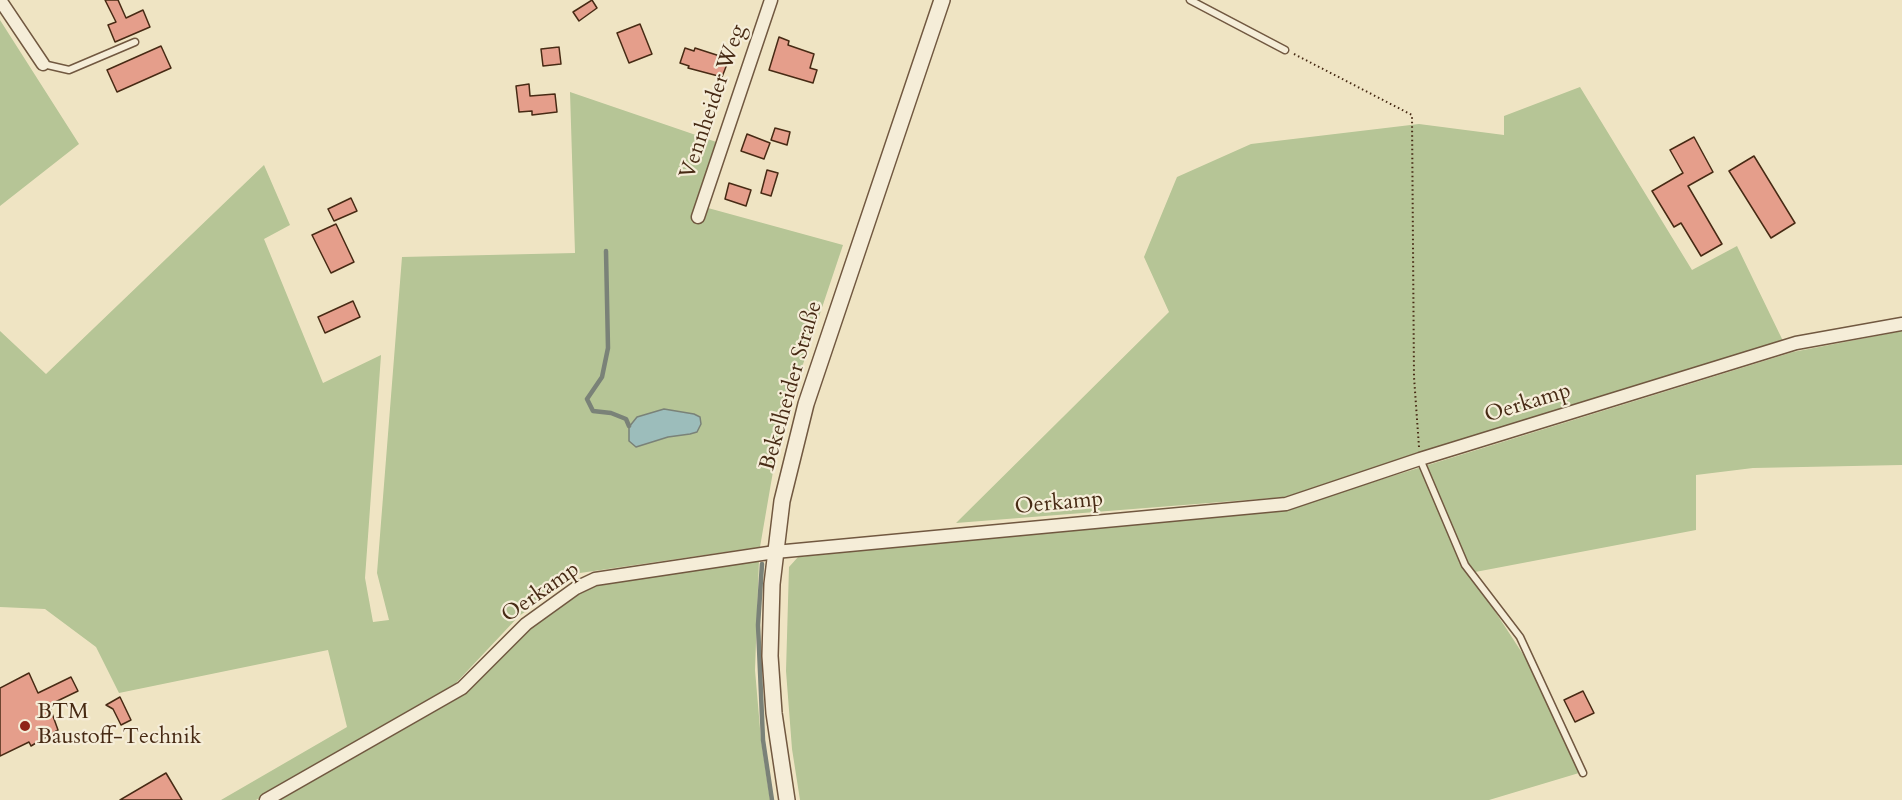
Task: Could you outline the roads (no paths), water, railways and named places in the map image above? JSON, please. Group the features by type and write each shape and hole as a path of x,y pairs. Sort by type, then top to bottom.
{"street":[{"path":"0,0 43,64"},
{"name":"Vennheider Weg","path":"698,218 771,0"},
{"name":"Bekelheider Straße","path":"787,800 776,735 770,656 775,552 784,491 806,404 942,0"},
{"name":"Oerkamp","path":"266,800 462,687 526,624 576,588 595,579 775,552 1286,504 1420,459 1796,343 1902,324"}],"lane":[{"path":"1190,0 1285,50"},
{"path":"43,64 69,70 135,42"},
{"path":"1420,459 1465,565 1520,637 1583,773"}],"water":[{"path":"664,409 700,417 701,424 697,432 668,437 636,447 629,441 629,427 637,417"}],"waterway":[{"path":"606,251 608,348 602,377 587,399 593,411 611,413 626,419 629,426"},
{"path":"762,564 758,625 763,740 772,800"}],"place":[{"name":"BTM Baustoff-Technik","path":"25,726"}]}
